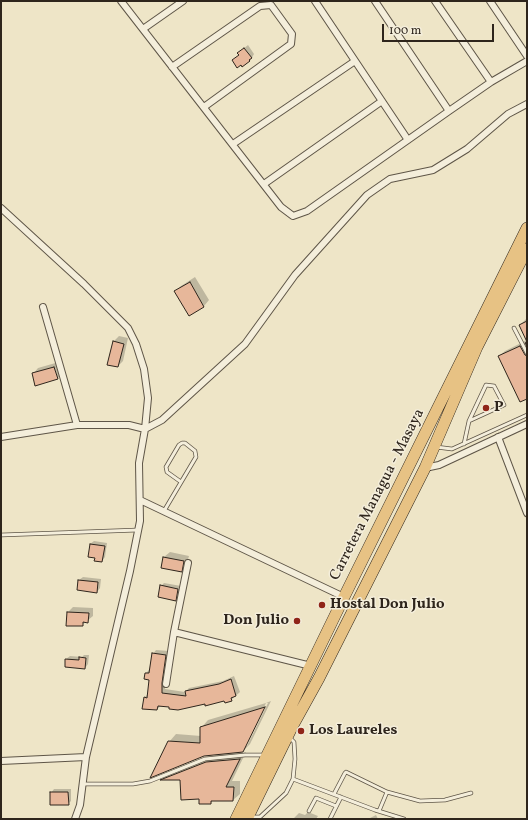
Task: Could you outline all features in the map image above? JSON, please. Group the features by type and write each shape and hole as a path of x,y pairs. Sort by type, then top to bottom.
{"highway":[{"name":"Carretera Managua - Masaya","path":"236,819 527,228"},
{"name":"Carretera Managua - Masaya","path":"247,818 425,468 477,347 527,249"}],"street":[{"path":"121,1 281,207 293,216 307,211 491,82 527,61"},
{"path":"143,29 183,1"},
{"path":"315,1 408,140"},
{"path":"375,1 449,111"},
{"path":"435,1 491,82"},
{"path":"490,1 527,56"},
{"path":"172,67 260,6 271,5 292,34 291,44 204,108"},
{"path":"233,144 355,61"},
{"path":"264,184 382,101"},
{"path":"1,437 77,425 129,425 145,429 162,420 245,344 295,276 367,195 390,179 433,170 467,149 508,114 527,104"},
{"path":"1,208 84,284 128,328 136,344 144,369 148,398 145,429 139,463 138,481 140,521 130,571 86,757 80,805 75,819"},
{"path":"43,307 77,425"},
{"path":"425,468 439,465 527,424"},
{"path":"498,437 527,513"},
{"path":"140,500 344,597"},
{"path":"166,684 174,632 188,563"},
{"path":"174,632 311,666"},
{"path":"1,761 86,757"}],"lane":[{"path":"514,328 527,353"},
{"path":"464,444 469,422 486,385 494,386 504,405 469,422"},
{"path":"434,446 452,449 527,415"},
{"path":"164,511 196,458 195,451 185,443 180,445 166,468 167,472 181,482"},
{"path":"1,535 138,530"},
{"path":"247,818 260,817 286,793 293,779 295,759 294,742 288,736"},
{"path":"82,784 133,784 150,781 205,759 245,755 267,756"},
{"path":"334,794 346,772 387,792 420,801 445,800 471,793"},
{"path":"293,779 404,819"},
{"path":"379,811 387,792"},
{"path":"330,819 341,797"},
{"path":"309,811 316,798 336,806"}],"building":[{"path":"244,48 252,58 242,67 241,65 237,68 232,60 239,55 237,53"},
{"path":"190,282 204,307 189,316 174,291"},
{"path":"527,321 527,342 519,325"},
{"path":"113,341 124,344 118,367 107,365"},
{"path":"520,346 527,356 527,399 520,402 498,356"},
{"path":"54,367 58,379 35,386 32,373"},
{"path":"90,544 105,546 102,562 94,561 95,558 88,557"},
{"path":"163,557 184,561 182,572 161,568"},
{"path":"78,580 98,582 97,593 77,590"},
{"path":"160,585 178,589 176,601 158,597"},
{"path":"67,612 89,613 88,623 83,622 83,626 66,626"},
{"path":"152,653 166,655 162,693 186,696 185,691 219,684 231,679 236,696 231,698 232,701 225,703 224,701 205,706 205,704 178,710 158,706 157,710 142,709 144,697 147,698 149,680 144,679 145,673 149,673"},
{"path":"79,657 86,658 85,669 65,667 65,659 79,660"},
{"path":"265,707 243,752 204,756 150,778 168,741 200,743 200,727"},
{"path":"240,759 226,787 234,787 233,801 211,801 211,804 199,804 199,799 181,800 180,780 160,780 206,762"},
{"path":"50,792 68,792 69,805 50,805"}],"place":[{"name":"P","path":"486,408"},
{"name":"Hostal Don Julio","path":"322,605"},
{"name":"Don Julio","path":"297,621"},
{"name":"Los Laureles","path":"301,731"}]}
